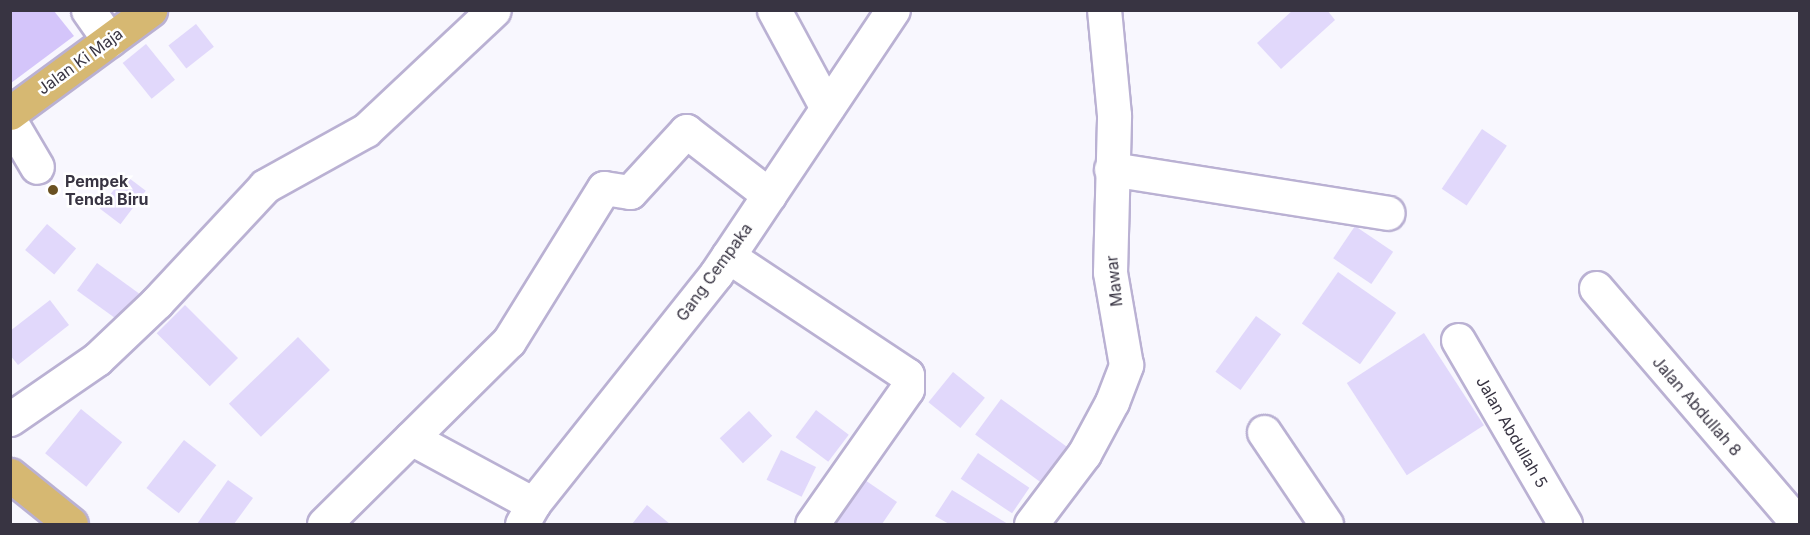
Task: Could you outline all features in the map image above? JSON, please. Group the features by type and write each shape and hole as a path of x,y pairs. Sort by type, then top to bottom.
{"main road":[{"name":"Jalan Ki Maja","path":"10,113 150,10"},
{"path":"10,475 71,525"}],"street":[{"path":"88,10 109,40"},
{"path":"10,418 97,358 157,302 265,186 366,130 494,10"},
{"path":"774,10 827,108"},
{"name":"Gang Cempaka","path":"527,514 728,256 893,10"},
{"name":"Mawar","path":"1031,525 1084,454 1112,402 1126,365 1110,272 1114,115 1104,10"},
{"path":"10,121 37,167"},
{"path":"324,525 509,341 604,188 630,192 686,131 769,195"},
{"path":"1111,169 1388,213"},
{"path":"728,256 907,375 907,389 812,525"},
{"name":"Jalan Abdullah 8","path":"1596,288 1798,525"},
{"name":"Jalan Abdullah 5","path":"1458,340 1565,525"},
{"path":"1264,432 1326,525"},
{"path":"411,438 527,514"}],"shaded area":[{"path":"11,10 54,11 74,36 11,83"}],"building":[{"path":"1293,10 1327,10 1335,20 1281,69 1257,43"},
{"path":"196,24 214,47 186,68 168,46"},
{"path":"146,44 175,80 152,99 123,63"},
{"path":"1482,129 1507,146 1467,205 1442,189"},
{"path":"125,175 146,191 120,224 100,209"},
{"path":"47,224 76,248 54,274 25,250"},
{"path":"1355,226 1393,252 1371,284 1333,258"},
{"path":"97,263 139,294 119,321 77,291"},
{"path":"1338,272 1396,313 1360,364 1302,324"},
{"path":"50,300 69,325 18,365 10,355 10,331"},
{"path":"185,305 238,358 210,386 157,333"},
{"path":"1256,316 1281,334 1241,390 1215,372"},
{"path":"1424,333 1484,425 1407,475 1347,383"},
{"path":"298,337 330,370 261,437 229,404"},
{"path":"953,372 985,398 960,428 928,402"},
{"path":"1001,399 1067,447 1041,482 975,435"},
{"path":"81,409 122,442 86,487 45,453"},
{"path":"816,410 849,435 828,462 796,437"},
{"path":"749,411 772,436 743,463 720,438"},
{"path":"184,440 216,465 179,513 146,488"},
{"path":"781,450 816,467 802,497 767,480"},
{"path":"978,453 1029,488 1012,513 961,479"},
{"path":"862,478 897,502 882,524 839,524 833,520"},
{"path":"228,480 253,498 234,524 197,524"},
{"path":"952,490 1008,524 949,524 935,516"},
{"path":"647,505 670,524 632,524"}],"place":[{"name":"Pempek Tenda Biru","path":"53,190"}]}
